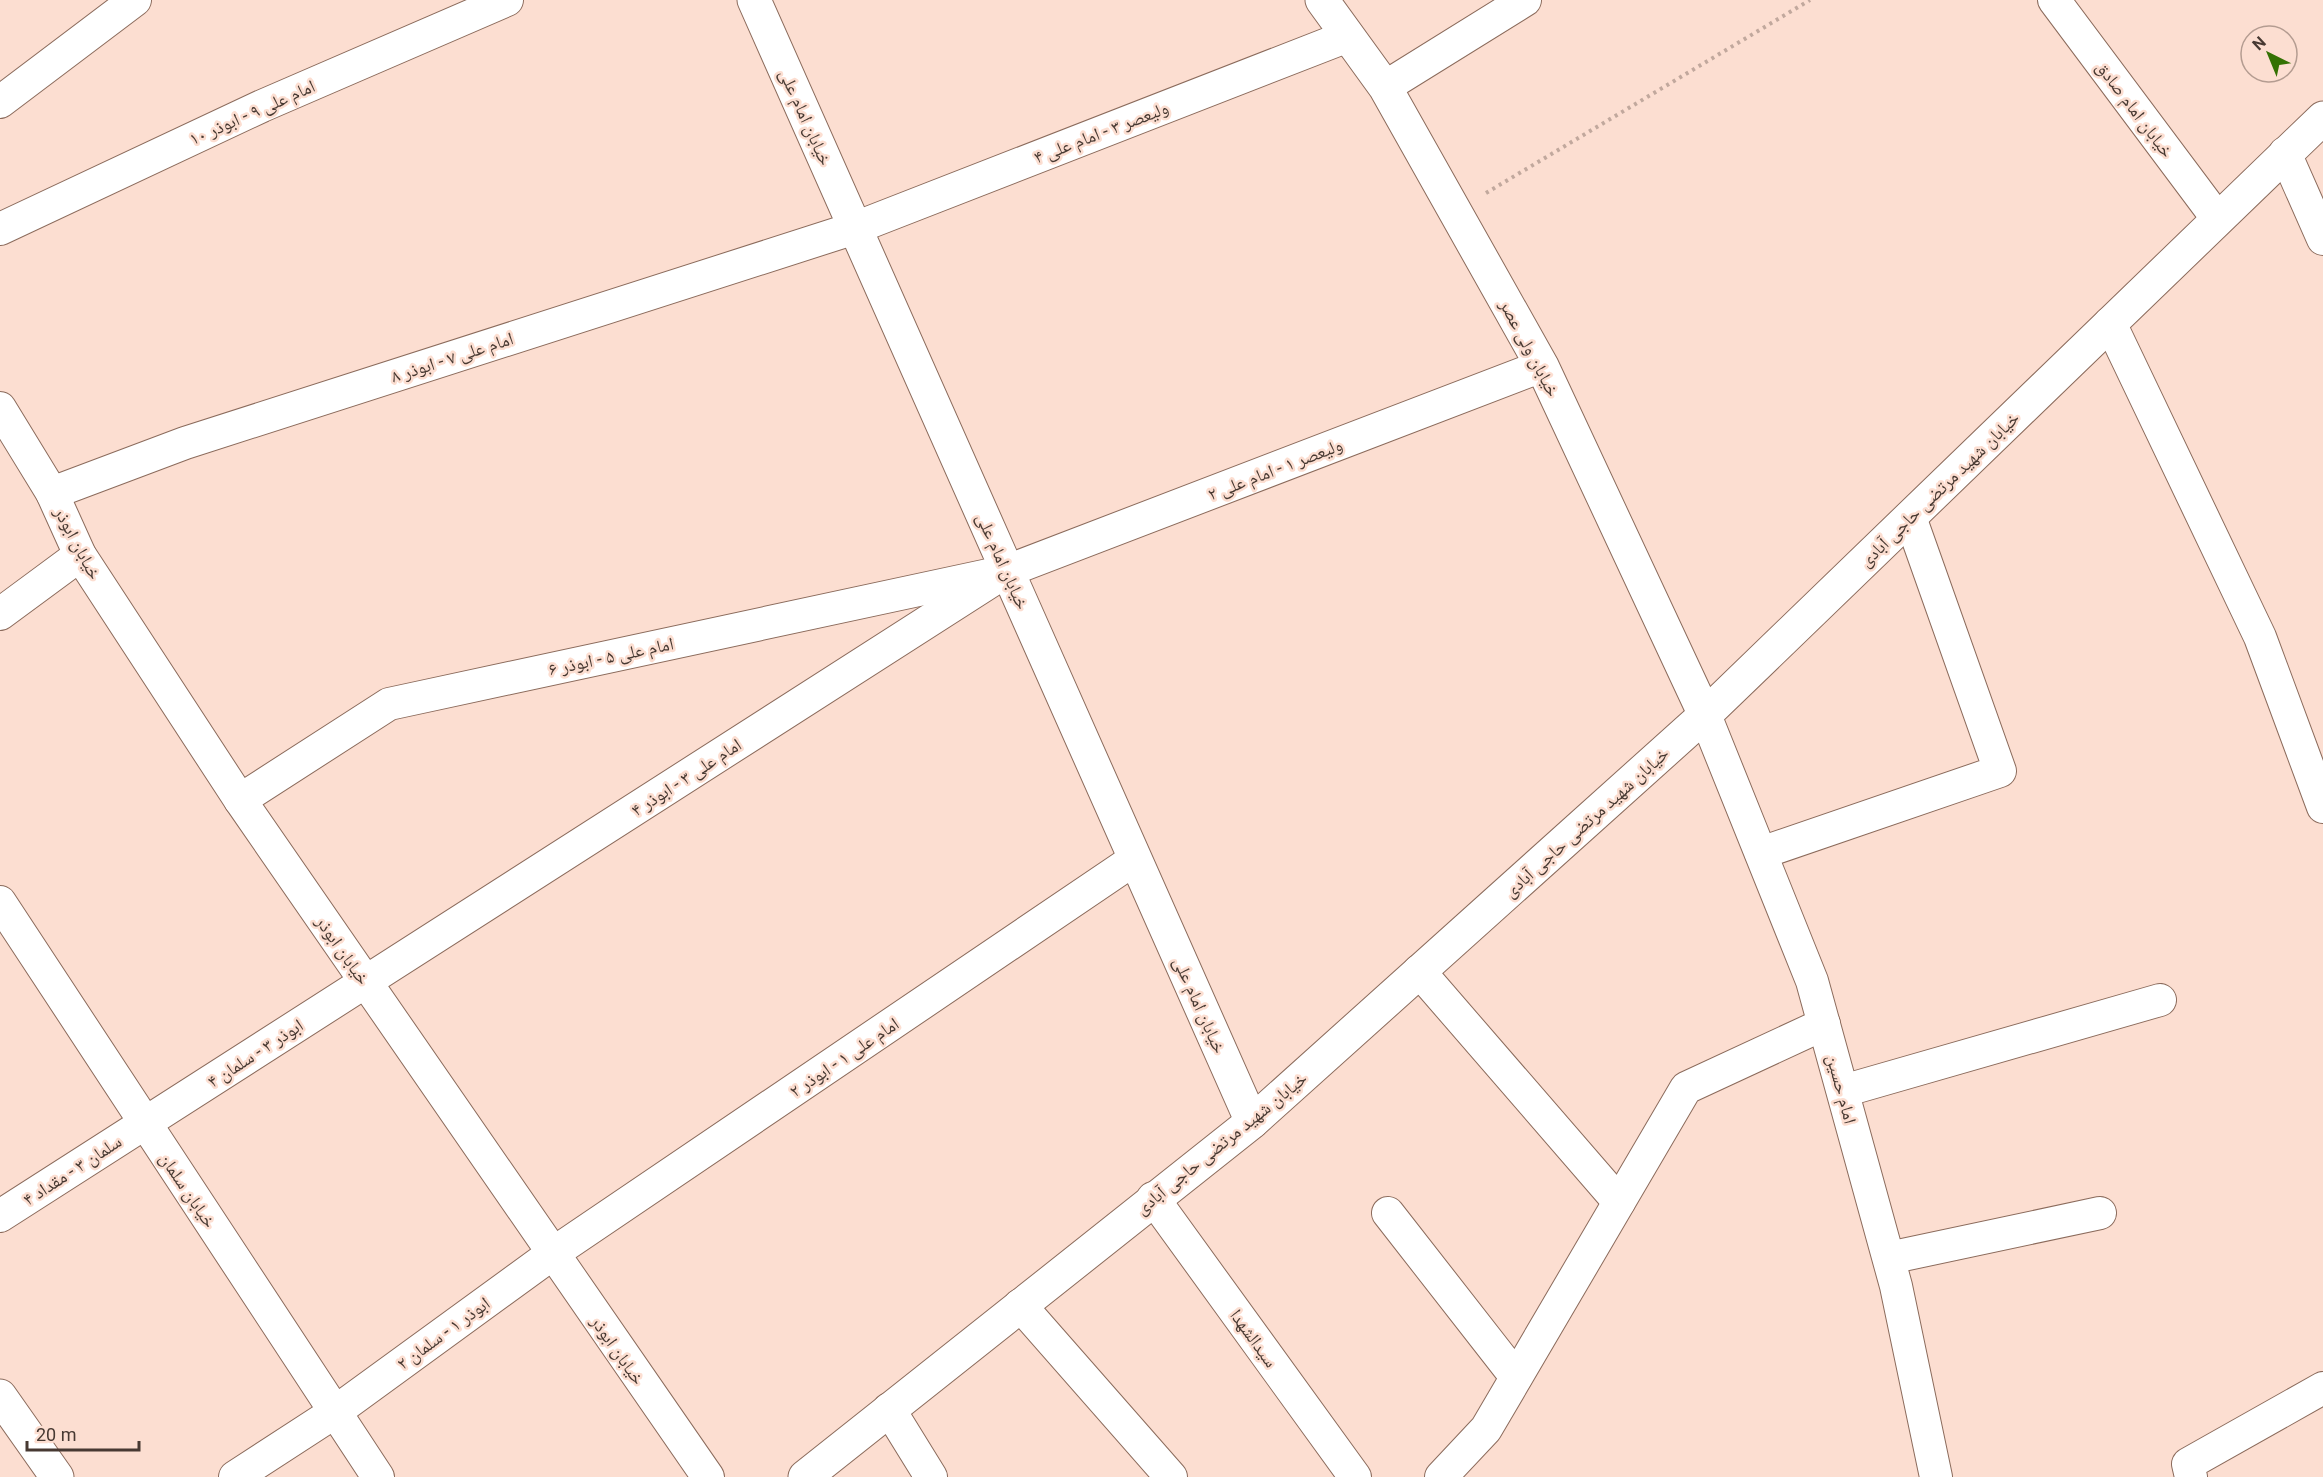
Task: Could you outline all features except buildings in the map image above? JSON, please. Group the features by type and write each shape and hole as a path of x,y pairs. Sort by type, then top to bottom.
{"street":[{"path":"0,102 135,0"},
{"name":"امام علی ۹ - ابوذر ۱۰","path":"0,229 262,106 507,0"},
{"name":"خیابان امام علی","path":"754,0 1252,1122"},
{"name":"خیابان ولی عصر","path":"1322,0 1385,87 1542,366 1705,715"},
{"path":"1385,87 1525,0"},
{"name":"خیابان امام صادق","path":"2063,3 2217,218"},
{"name":"ولیعصر ۳ - امام علی ۴","path":"855,228 1348,36"},
{"name":"خیابان شهید مرتضی حاجی آبادی","path":"805,1477 1252,1122 1705,715 2323,118"},
{"path":"2285,153 2323,239"},
{"name":"امام علی ۷ - ابوذر ۸","path":"52,493 186,443 855,228"},
{"path":"2110,323 2260,636 2323,807"},
{"name":"ولیعصر ۱ - امام علی ۲","path":"1007,571 1542,366"},
{"name":"خیابان ابوذر","path":"0,408 52,493 80,555 240,800 708,1477"},
{"path":"1761,853 2000,771 1910,517"},
{"path":"0,614 80,555"},
{"name":"امام علی ۵ - ابوذر ۶","path":"240,800 389,704 1007,571"},
{"name":"امام علی ۳ - ابوذر ۴","path":"365,982 1007,571"},
{"name":"امام حسین","path":"1705,715 1812,981 1889,1258 1936,1477"},
{"name":"امام علی ۱ - ابوذر ۲","path":"552,1254 1135,859"},
{"name":"خیابان سلمان","path":"0,902 378,1477"},
{"path":"1419,972 1619,1202"},
{"name":"ابوذر ۳ - سلمان ۴","path":"144,1124 365,982"},
{"path":"1843,1091 2160,1000"},
{"path":"1441,1477 1486,1429 1686,1088 1824,1024"},
{"name":"سلمان ۳ - مقداد ۴","path":"0,1216 144,1124"},
{"name":"سیدالشهدا","path":"1154,1198 1355,1477"},
{"path":"1388,1213 1516,1377"},
{"path":"1889,1258 2100,1213"},
{"name":"ابوذر ۱ - سلمان ۲","path":"235,1477 335,1412 552,1254"},
{"path":"1020,1305 1171,1477"},
{"path":"2191,1477 2188,1464 2323,1388"},
{"path":"0,1396 57,1477"},
{"path":"889,1409 931,1477"}],"path":[{"path":"1455,212 1810,0"}]}
